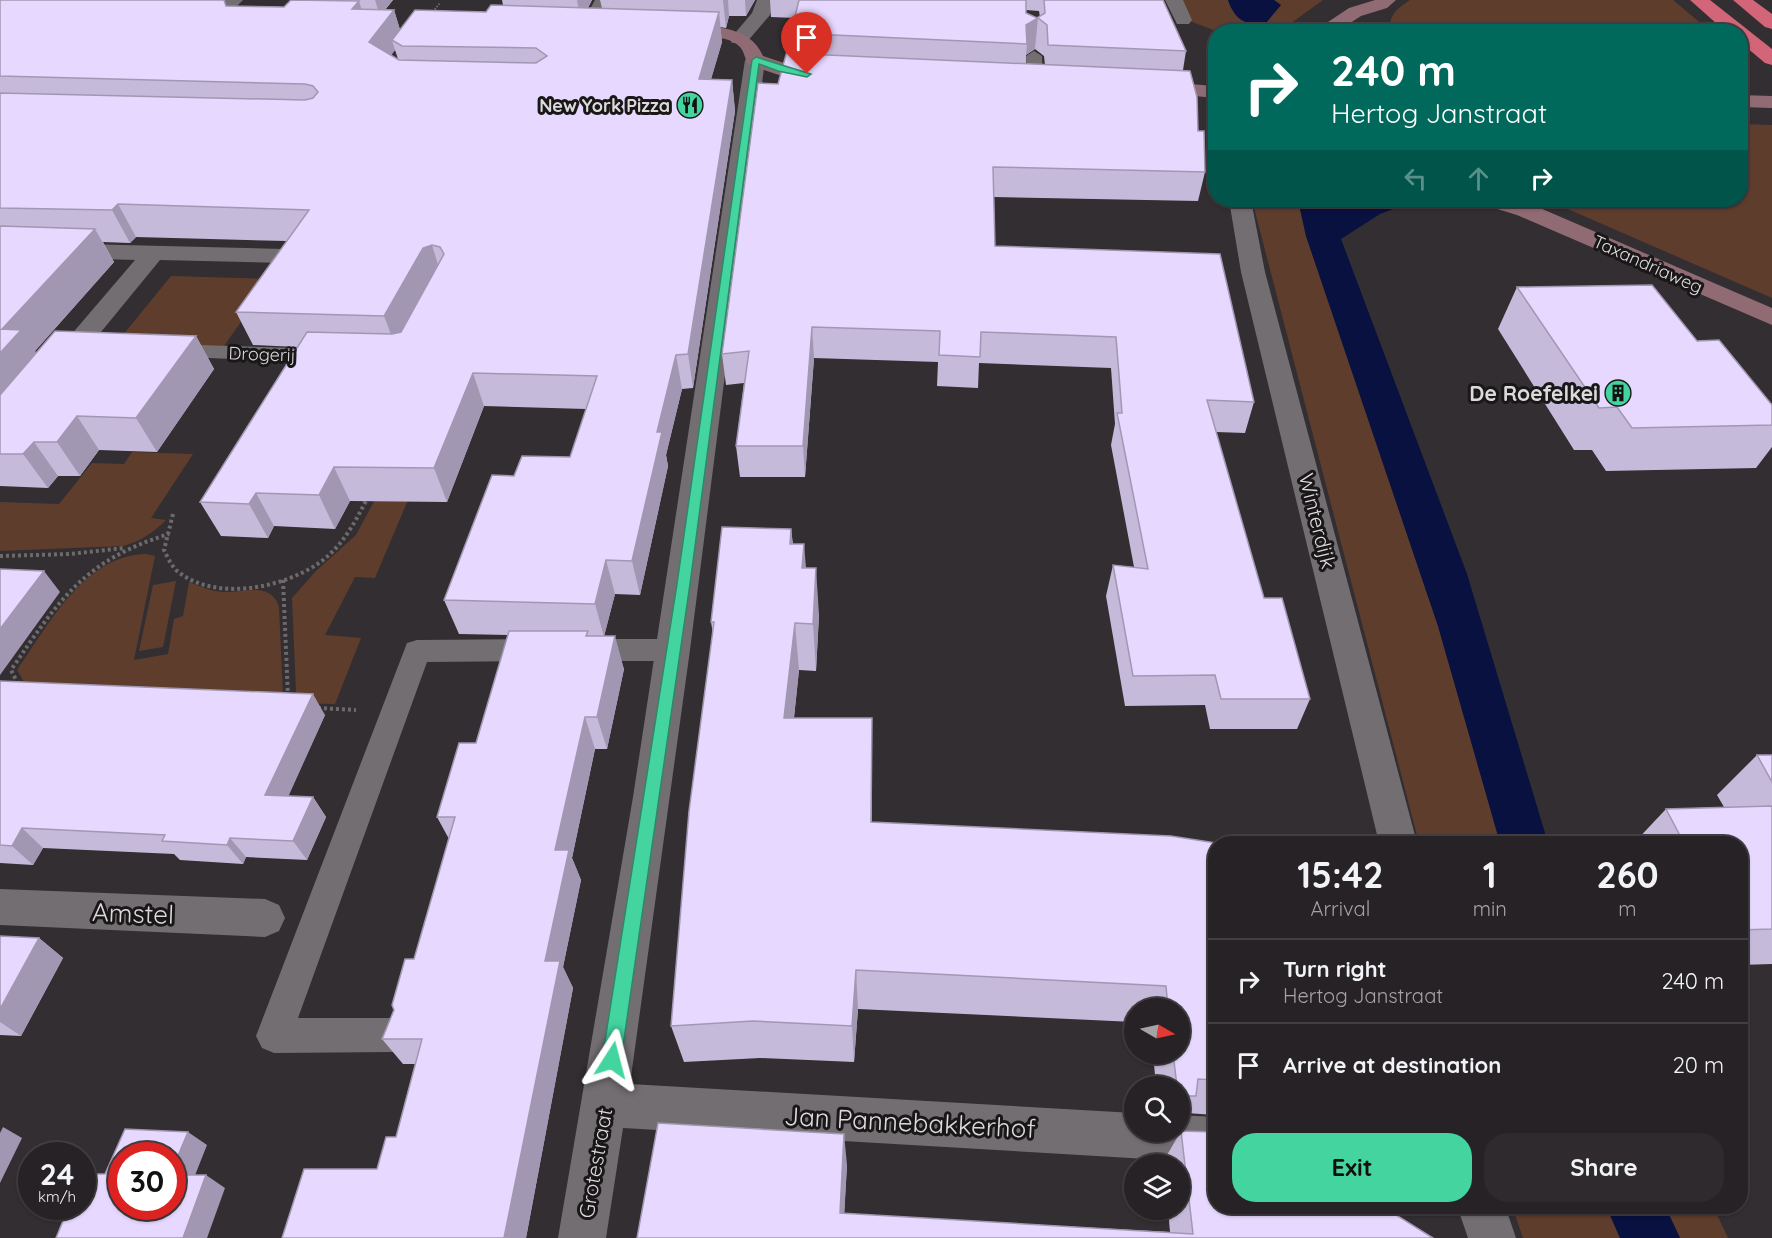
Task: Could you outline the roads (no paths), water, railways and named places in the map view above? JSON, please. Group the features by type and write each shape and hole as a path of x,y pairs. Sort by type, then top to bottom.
{"highway":[{"path":"1699,0 1729,24"},
{"path":"1742,0 1772,23"},
{"path":"1748,39 1772,59"}],"main road":[{"path":"1378,24 1384,2"},
{"path":"1343,24 1355,12 1384,2"},
{"path":"191,18 236,20"},
{"path":"565,28 610,29"},
{"path":"654,30 712,32 793,72 841,75"},
{"path":"1154,87 1208,79"},
{"path":"1012,82 1058,84"},
{"path":"1130,86 1208,91"},
{"path":"1154,87 1208,97"},
{"path":"1748,101 1772,102"},
{"name":"Taxandriaweg","path":"1522,207 1772,317"}],"street":[{"path":"214,19 234,0"},
{"path":"588,28 603,0"},
{"path":"747,49 766,0"},
{"path":"1174,0 1183,20"},
{"name":"Grotestraat","path":"582,1238 605,1106 674,650 747,49"},
{"name":"Winterdijk","path":"1241,207 1253,272 1326,552 1396,836"},
{"path":"0,249 284,256"},
{"path":"0,436 85,349 153,253"},
{"name":"Amstel","path":"0,907 265,918"},
{"name":"Jan Pannebakkerhof","path":"605,1106 1208,1140"},
{"path":"1484,1214 1492,1238"}],"lane":[{"path":"1034,56 1035,83"},
{"name":"Drogerij","path":"144,351 345,357"},
{"path":"394,1035 274,1036 417,651 674,650"}],"place":[{"name":"New York Pizza","path":"690,105"},
{"name":"De Roefelkei","path":"1618,393"}]}
